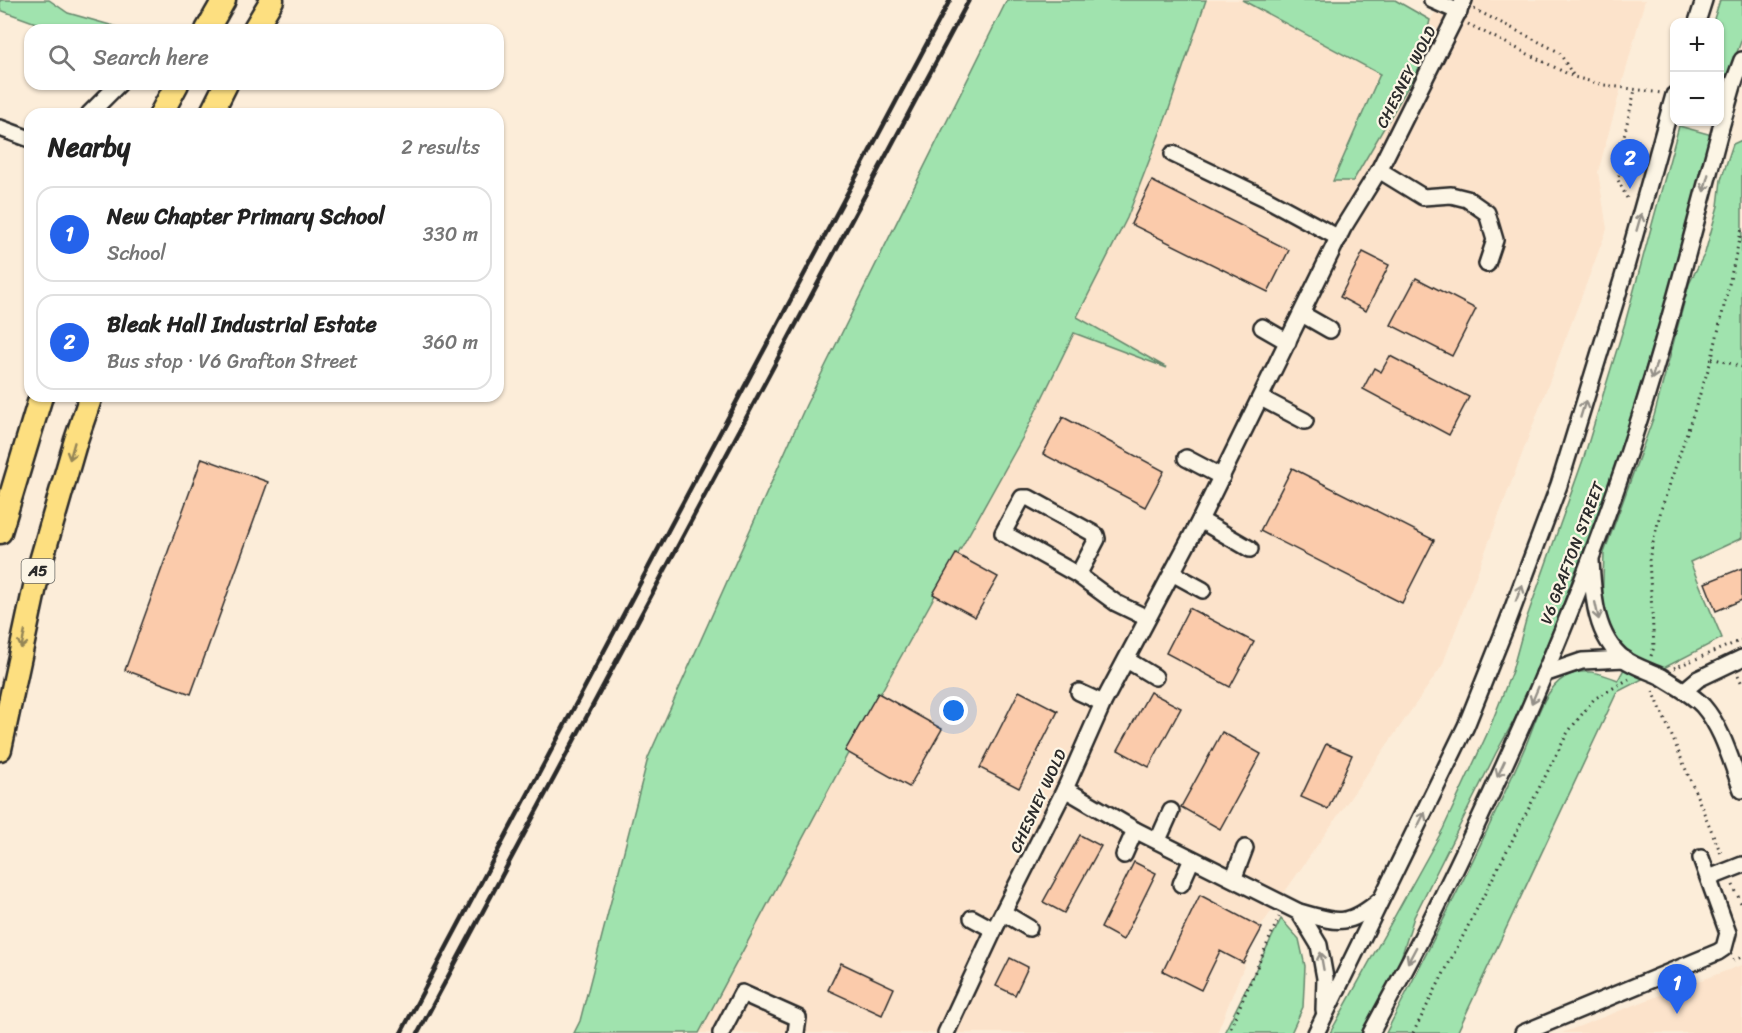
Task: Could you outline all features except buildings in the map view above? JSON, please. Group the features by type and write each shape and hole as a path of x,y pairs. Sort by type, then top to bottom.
{"highway":[{"path":"210,24 224,0"},
{"path":"258,24 272,0"},
{"path":"164,108 174,90"},
{"path":"214,108 223,90"},
{"path":"0,531 39,402"},
{"name":"A5","path":"0,749 39,568 89,402"}],"street":[{"path":"1432,0 1460,8"},
{"path":"1698,18 1704,0"},
{"name":"CHESNEY WOLD","path":"946,1033 969,988 994,930 1065,789 1103,704 1222,477 1339,238 1379,170 1460,8"},
{"name":"V6 GRAFTON STREET","path":"1371,1033 1439,904 1544,674 1591,555 1616,489 1653,375 1721,127 1742,60"},
{"path":"95,108 113,90"},
{"path":"1316,1033 1466,726 1559,486 1669,116 1670,95"},
{"path":"0,128 24,137"},
{"path":"1173,154 1267,199 1339,238"},
{"path":"1379,170 1423,197 1451,195 1467,199 1487,213 1495,240 1487,264"},
{"path":"1302,314 1330,330"},
{"path":"1262,327 1288,342"},
{"path":"1262,398 1305,421"},
{"path":"1186,458 1222,477"},
{"path":"1078,575 1097,539 1096,535 1093,531 1029,498 1022,498 1002,533 1078,575 1116,603 1147,618"},
{"path":"1200,520 1250,549"},
{"path":"1591,555 1599,619 1608,640 1625,659 1685,690 1703,706 1718,728 1742,790"},
{"path":"1172,573 1203,590"},
{"path":"1685,690 1698,679 1742,658"},
{"path":"1544,674 1582,662 1625,659"},
{"path":"1127,660 1155,677"},
{"path":"1079,692 1103,704"},
{"path":"1065,789 1135,830 1292,908 1342,921 1359,917 1383,897"},
{"path":"1158,840 1172,811"},
{"path":"1124,855 1135,830"},
{"path":"1233,877 1245,848"},
{"path":"1523,1033 1724,948 1728,933 1701,858"},
{"path":"1181,884 1192,859"},
{"path":"1709,878 1735,868"},
{"path":"1292,908 1319,945 1325,978 1324,1016"},
{"path":"1004,913 1029,928"},
{"path":"972,918 994,930"},
{"path":"721,1033 741,993 798,1018 796,1033"}],"path":[{"path":"1460,8 1559,52 1574,77"},
{"path":"1460,8 1574,77 1604,85 1670,95"},
{"path":"1627,198 1618,180 1623,140 1635,90"},
{"path":"1712,358 1742,367"},
{"path":"1742,640 1652,672 1654,694 1735,868 1742,905"},
{"path":"1228,1033 1292,908"}],"shaded area":[{"path":"1205,0 1309,0 1430,20 1444,0 1645,0 1598,172 1607,229 1442,666 1259,929 1217,1033 698,1033 1072,330"},
{"path":"1742,965 1742,1033 1562,1033 1663,994"}],"green space":[{"path":"0,0 49,0 68,13 106,24 38,24 0,10"},
{"path":"1007,0 1206,0 1168,112 1127,218 1077,317 1167,368 1074,333 1024,435 869,714 699,1033 574,1033 580,1021 648,758 806,405"},
{"path":"1242,0 1395,0 1430,20 1419,68 1353,181 1333,181 1380,74"},
{"path":"1720,0 1742,0 1742,39 1726,81 1724,81 1724,18 1714,18"},
{"path":"1679,126 1712,135 1668,294 1618,460 1523,704 1414,917 1399,964 1363,1033 1330,1033 1443,829 1488,732 1512,671 1526,620 1584,457 1625,323"},
{"path":"1742,140 1742,538 1690,562 1722,638 1617,692 1457,1033 1386,1033 1475,855 1545,699 1557,683 1578,672 1598,673 1618,680 1630,658 1608,629 1602,606 1604,553 1654,416 1689,284 1705,253 1718,206 1721,180 1733,144"},
{"path":"1281,919 1299,939 1305,966 1303,1007 1291,1033 1224,1033"}],"railway":[{"path":"401,1033 950,0"},
{"path":"418,1033 969,0"}],"place":[{"name":"Bleak Hall Industrial Estate","path":"1630,189"},
{"name":"New Chapter Primary School","path":"1677,1014"}]}
